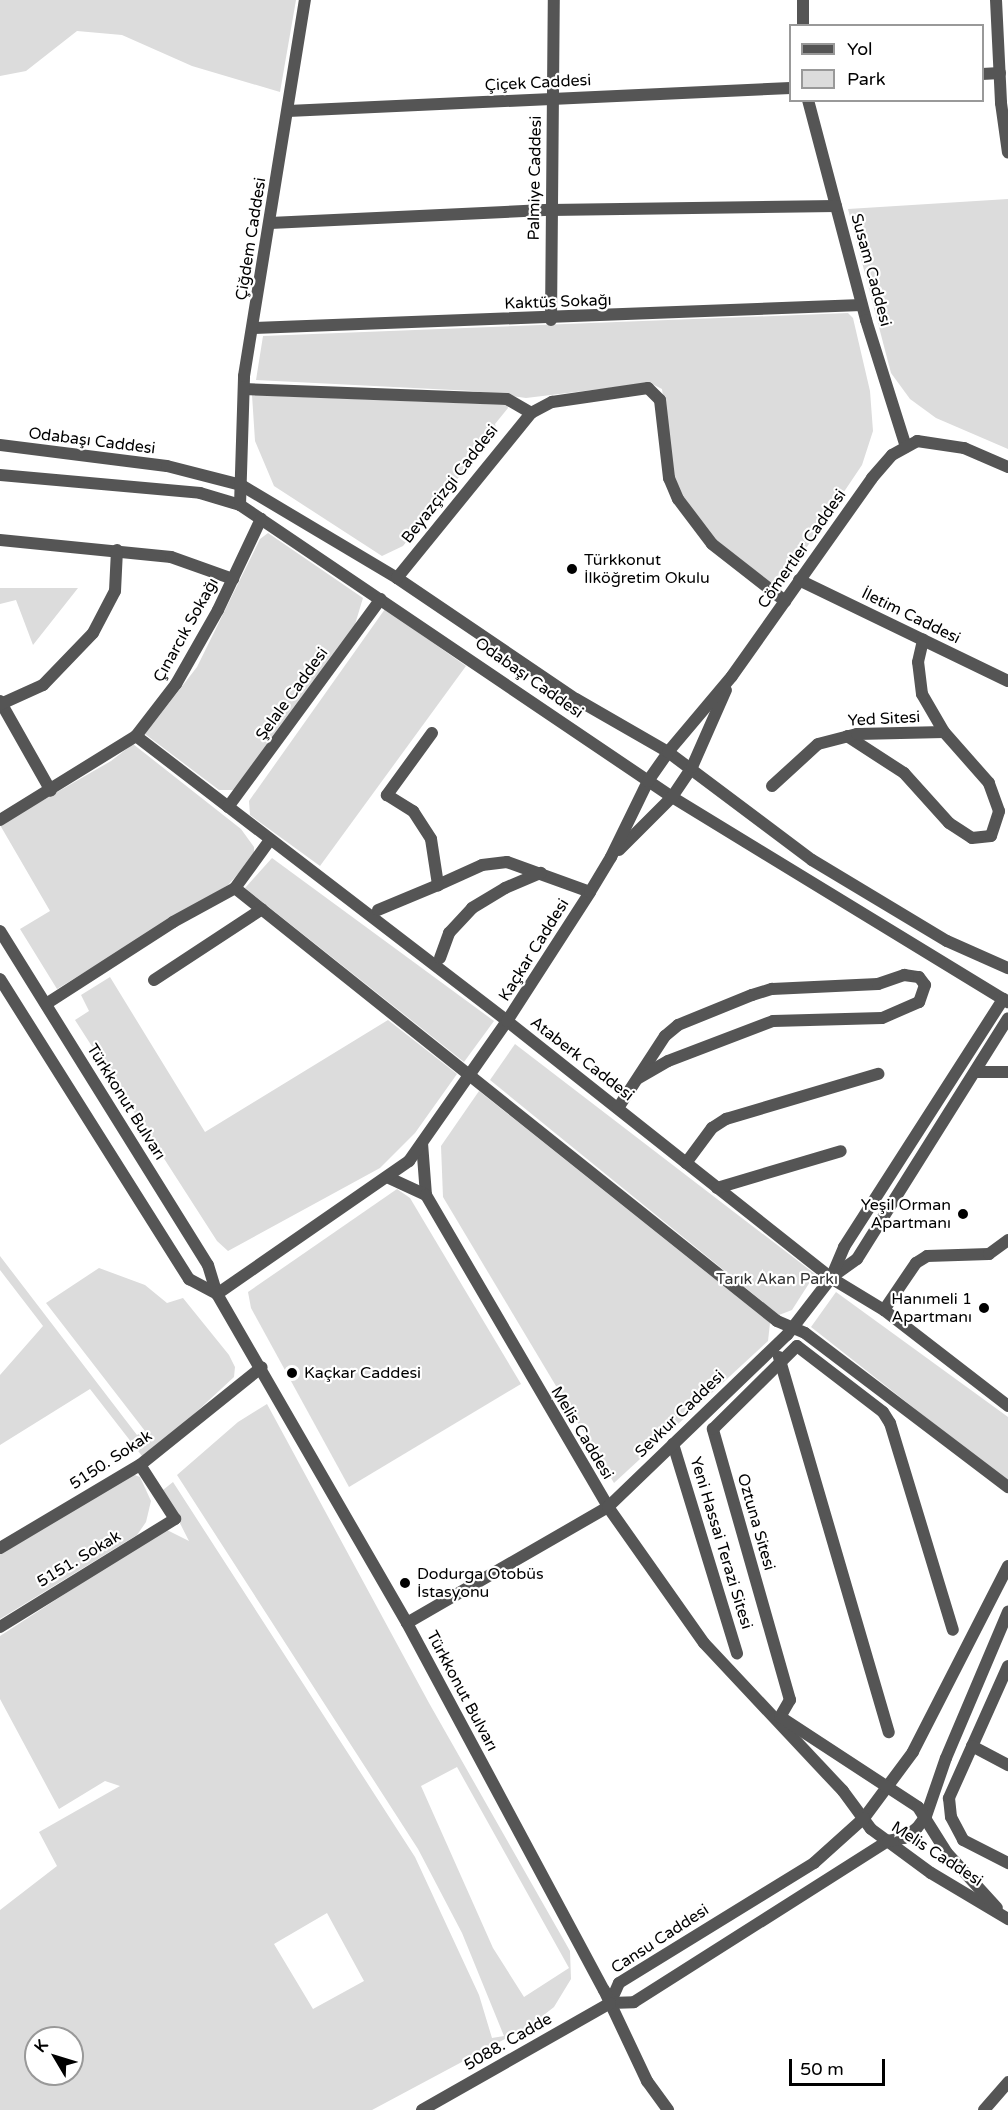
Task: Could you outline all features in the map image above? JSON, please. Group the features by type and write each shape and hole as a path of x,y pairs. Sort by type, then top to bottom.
{"street":[{"name":"Çiğdem Caddesi","path":"240,505 244,389 305,0"},
{"name":"Palmiye Caddesi","path":"551,320 550,210 554,0"},
{"path":"803,0 803,24"},
{"path":"996,0 1008,153"},
{"path":"984,74 1000,73"},
{"name":"Çiçek Caddesi","path":"288,111 789,88"},
{"name":"Susam Caddesi","path":"809,102 862,304 906,447"},
{"path":"270,223 550,210 836,206"},
{"name":"Kaktüs Sokağı","path":"254,328 551,320 862,304"},
{"path":"244,389 507,399 531,413 552,402 648,388 654,391 660,400 669,478 678,499 712,544 785,601"},
{"name":"Beyazçizgi Caddesi","path":"397,578 531,413"},
{"path":"906,447 917,441 945,444 1008,467"},
{"name":"Odabaşı Caddesi","path":"0,445 167,466 241,485 397,578 576,699 692,767 812,860 947,941 1008,968"},
{"name":"Cömertler Caddesi","path":"648,781 668,752 732,676 872,478 892,455 906,447"},
{"name":"Odabaşı Caddesi","path":"0,475 200,494 240,505 672,797 1006,1001"},
{"name":"Çınarcık Sokağı","path":"0,820 51,791 136,736 177,684 233,579 261,519"},
{"path":"0,540 171,557 233,579"},
{"path":"51,791 1,703 43,685 93,633 115,591 117,550"},
{"name":"İletim Caddesi","path":"799,580 1008,681"},
{"name":"Şelale Caddesi","path":"228,807 381,599"},
{"path":"847,736 904,773 949,823 972,838 991,836 999,811 989,783 944,732 922,694 918,662 923,640"},
{"name":"Cömertler Caddesi","path":"672,797 692,767 732,676"},
{"name":"Yed Sitesi","path":"772,786 818,744 847,736 944,732"},
{"path":"432,733 387,795 413,811 431,840 438,885"},
{"name":"Ataberk Caddesi","path":"136,736 618,1108 831,1278 884,1311 1005,1400"},
{"name":"Kaçkar Caddesi","path":"217,1294 409,1161 507,1022 590,892 611,857 648,781"},
{"name":"Kaçkar Caddesi","path":"611,857 672,797"},
{"path":"46,1004 173,922 235,888 270,840"},
{"path":"378,910 482,865 507,862 590,892"},
{"path":"440,957 449,933 472,908 505,888 541,873"},
{"path":"235,888 471,1074 777,1321 793,1328 1008,1487"},
{"path":"154,980 262,909"},
{"name":"Türkkonut Bulvarı","path":"0,931 208,1265 217,1294 262,1367 407,1623 610,2003 647,2081 668,2110"},
{"path":"618,1108 665,1036 678,1025 752,995 772,989 869,986 911,974 925,985 919,1002 882,1018 772,1021 668,1062 639,1078"},
{"path":"0,979 189,1279 217,1294"},
{"name":"Sevkur Caddesi","path":"407,1623 608,1507 793,1328 831,1278 844,1247 1006,1001"},
{"name":"Sevkur Caddesi","path":"831,1278 856,1259 1008,1018"},
{"path":"975,1072 1008,1072"},
{"path":"686,1163 712,1128 726,1119 878,1074"},
{"path":"422,1143 426,1196"},
{"path":"717,1188 841,1150"},
{"path":"387,1177 426,1196"},
{"name":"Melis Caddesi","path":"426,1196 608,1507 704,1643 762,1704 864,1818 871,1829 930,1874 1007,1918"},
{"path":"884,1311 916,1263 927,1256 989,1254 1008,1240"},
{"name":"Oztuna Sitesi","path":"780,1717 790,1700 713,1429 797,1346 883,1412 890,1422 953,1630"},
{"path":"772,1349 783,1361 889,1732"},
{"name":"5150. Sokak","path":"0,1548 140,1465 262,1367"},
{"name":"Yeni Hassai Terazi Sitesi","path":"673,1444 737,1653"},
{"name":"5151. Sokak","path":"0,1627 175,1519 140,1465"},
{"name":"Cansu Caddesi","path":"610,2003 619,1983 814,1863 864,1818 874,1800 887,1788 913,1752 1008,1566"},
{"path":"610,2003 634,2002 888,1841 910,1835 926,1816 946,1758 1008,1612"},
{"path":"1008,1666 949,1798 951,1817 963,1840 1008,1863"},
{"name":"Melis Caddesi","path":"762,1704 887,1788 908,1798 926,1816 947,1853 1007,1918"},
{"path":"972,1746 1008,1765"},
{"name":"5088. Cadde","path":"422,2110 610,2003"},
{"path":"984,2110 1008,2082"}],"green space":[{"path":"0,0 296,0 280,92 192,66 122,35 77,31 26,71 0,76"},
{"path":"1008,199 1008,449 936,418 910,399 891,373 848,209"},
{"path":"848,313 853,318 870,391 873,431 862,465 778,590 713,538 675,485 662,389 650,383 526,398 473,391 256,380 263,336"},
{"path":"252,395 507,405 508,408 495,424 497,430 403,546 382,556 274,486 255,441"},
{"path":"268,533 363,598 353,631 234,790 219,790 145,734 197,667 260,539"},
{"path":"0,588 78,588 33,645 16,600 0,604"},
{"path":"385,609 466,666 320,866 250,815 249,801"},
{"path":"133,744 241,829 254,847 254,856 228,885 57,989 20,929 50,911 0,825 111,761"},
{"path":"272,858 494,1021 464,1062 245,888"},
{"path":"110,977 205,1132 388,1020 457,1074 415,1133 380,1168 228,1251 217,1241 75,1020 89,1011 81,995"},
{"name":"Tarık Akan Parkı","path":"515,1044 815,1274 792,1310 779,1315 490,1080"},
{"path":"479,1091 770,1323 768,1341 614,1483 443,1197 441,1146"},
{"path":"397,1189 410,1198 521,1384 349,1487 251,1308 248,1292"},
{"path":"0,1256 137,1435 145,1431 46,1303 99,1268 145,1285 167,1303 183,1298 229,1355 235,1367 234,1377 165,1441 142,1456 90,1389 0,1445 0,1375 43,1326 0,1270"},
{"name":"Tarık Akan Parkı","path":"836,1292 1008,1417 1008,1482 811,1327"},
{"path":"267,1404 429,1703 570,1951 571,1979 554,2007 531,2025 372,2110 0,2110 0,1910 57,1866 39,1832 120,1786 105,1781 59,1809 0,1699 0,1636 165,1529 189,1541 163,1490 173,1482 415,1857 479,1995 492,2038 504,2036 462,1933 418,1849 177,1475 238,1422","holes":["457,1767 569,1968 524,1997 493,1948 421,1786","327,1913 364,1981 313,2009 274,1944"]},
{"path":"132,1474 140,1477 151,1501 146,1522 137,1535 0,1619 0,1553"}],"place":[{"name":"Türkkonut İlköğretim Okulu","path":"572,569"},
{"name":"Yeşil Orman Apartmanı","path":"963,1214"},
{"name":"Hanımeli 1 Apartmanı","path":"984,1308"},
{"name":"Kaçkar Caddesi","path":"292,1373"},
{"name":"Dodurga Otobüs İstasyonu","path":"405,1583"}]}
